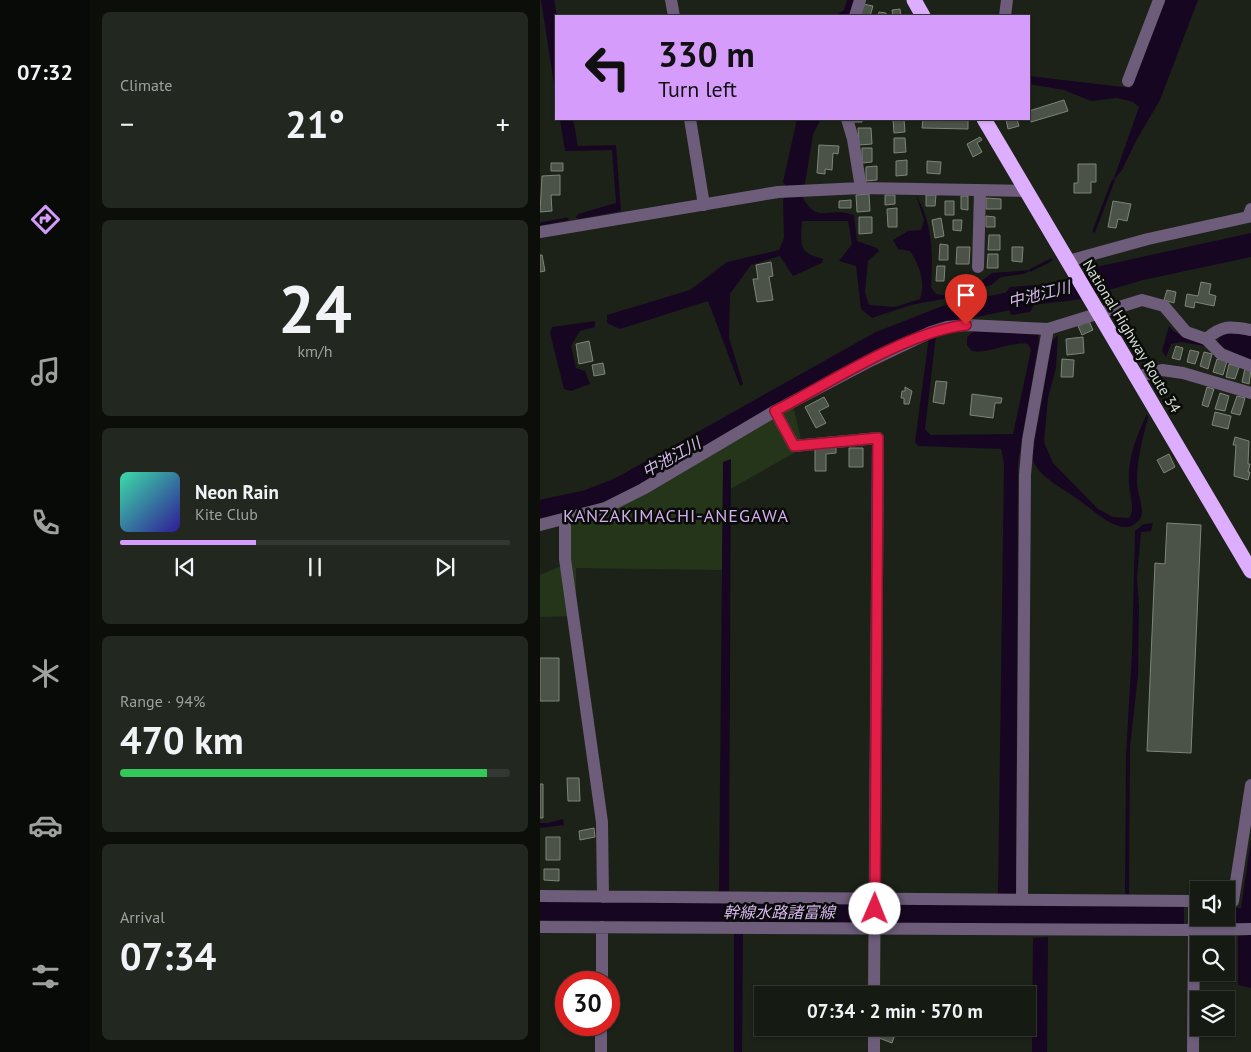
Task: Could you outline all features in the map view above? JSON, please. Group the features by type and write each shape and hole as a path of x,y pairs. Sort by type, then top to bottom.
{"highway":[{"path":"914,0 922,15"},
{"name":"National Highway Route 34","path":"985,120 1251,571"}],"street":[{"path":"671,0 674,15"},
{"path":"855,15 860,0"},
{"path":"1005,15 1007,0"},
{"path":"1128,81 1159,0"},
{"path":"690,120 704,205"},
{"path":"847,120 853,139 861,188"},
{"path":"540,232 778,192 861,188 1027,191"},
{"path":"978,267 980,191"},
{"path":"1070,265 1148,239 1248,217 1251,210"},
{"path":"540,524 605,508 643,489 775,411 872,360 931,332 966,325 1048,329 1096,309 1142,300 1164,306 1186,332 1206,339 1222,354 1251,366"},
{"path":"1206,339 1214,332 1226,327 1251,330"},
{"path":"1022,899 1025,475 1028,440 1048,329"},
{"path":"1136,377 1162,370 1183,373 1251,393"},
{"path":"775,411 794,446 878,438 874,986"},
{"path":"565,519 565,559 602,822 603,897"},
{"path":"1235,883 1251,785"},
{"path":"540,896 603,897 875,914 1190,926"},
{"path":"540,927 602,927 875,914 1022,899 1190,903"},
{"path":"1193,1052 1194,926 1251,929"},
{"path":"602,927 602,971"},
{"path":"601,1036 601,1052"},
{"path":"874,1036 874,1052"}],"green space":[{"path":"792,401 803,448 723,493 722,570 576,568 576,616 540,617 540,575 571,562 570,513 606,505"}],"water":[{"path":"541,0 554,0 557,15 555,15 555,91"},
{"path":"847,0 855,0 851,15 836,15 844,10"},
{"path":"1166,0 1198,0 1160,100 1137,139 1122,170 1113,181 1139,107 1133,102 1117,98 1091,101 1064,90 1030,84 1030,76 1131,88"},
{"path":"560,120 573,120 578,146 616,145 621,211 578,219 576,217 578,214 616,203 612,150 565,151"},
{"path":"797,120 820,120 813,134 805,184 797,188 804,201 816,212 854,215 857,241 877,248 879,251 868,261 865,292 869,305 895,307 920,299 922,280 916,262 910,251 898,249 893,240 908,231 921,230 924,220 916,195 922,206 929,228 932,251 931,287 936,294 949,296 970,290 992,273 1031,270 1024,274 1001,277 991,285 949,298 911,305 872,318 861,309 856,266 839,261 852,244 848,221 802,221 802,246 809,253 823,259 822,263 793,276 780,256 751,265 730,294 729,338 743,384 740,386 708,301 620,329 607,323 607,315 690,290 727,262 779,250 784,238 783,200 787,193 787,187 783,182"},
{"path":"1251,233 1251,257 1143,280 1096,294 1083,276 1087,269"},
{"path":"1070,279 1082,299 1034,305 1030,312 1011,315 1004,295 1010,287 1051,284"},
{"path":"595,321 595,327 580,331 571,346 576,368 585,371 590,384 571,391 564,389 550,333 552,327"},
{"path":"1169,326 1178,333 1200,342 1204,346 1181,342 1171,344 1166,357 1162,351"},
{"path":"974,331 1038,333 1039,341 1018,463 1016,894 998,895 1004,463 1001,449 918,446 915,442 929,337 936,335 925,429 931,435 1013,434 1031,350 1028,344 1013,344 986,351 972,351 967,345 967,337"},
{"path":"1228,332 1251,336 1251,361 1216,344 1220,337"},
{"path":"1058,335 1056,368 1048,398 1044,442 1053,463 1098,509 1113,517 1129,518 1131,515 1129,474 1131,456 1147,414 1148,418 1140,450 1137,474 1137,486 1142,513 1139,520 1131,526 1123,527 1107,521 1051,482 1039,470 1032,457 1052,341"},
{"path":"731,459 729,891 719,892 723,462"},
{"path":"1153,523 1151,531 1141,532 1137,578 1139,606 1138,675 1130,747 1129,894 1125,894 1126,754 1132,652 1135,531 1144,524"},
{"path":"563,819 564,825 540,828 540,823"},
{"path":"1251,840 1251,925 1235,925 1235,908 1241,908"},
{"name":"幹線水路諸富線","path":"540,901 867,904 867,923 540,920"},
{"path":"881,904 1184,906 1184,925 881,924"},
{"path":"734,933 743,933 742,1052 734,1052"},
{"path":"1251,935 1251,988 1238,985 1238,936"},
{"path":"1048,937 1047,1052 1032,1052 1032,1036 1036,1036 1036,986 1033,986 1033,938"}],"building":[{"path":"863,4 873,6 870,15 859,15"},
{"path":"900,9 901,15 893,15 892,10"},
{"path":"879,12 886,13 886,15 878,15"},
{"path":"1064,100 1068,111 1031,122 1030,111"},
{"path":"852,120 862,120 862,122 852,122"},
{"path":"893,120 904,120 905,132 894,133"},
{"path":"923,120 968,120 968,129 922,128"},
{"path":"1006,120 1017,120 1019,126 1008,129"},
{"path":"858,128 871,128 872,144 859,145"},
{"path":"980,137 982,140 977,143 982,152 973,157 967,144"},
{"path":"894,138 905,138 906,152 894,153"},
{"path":"819,145 839,146 838,154 833,153 832,170 825,169 825,174 817,173"},
{"path":"862,148 872,148 872,162 862,163"},
{"path":"907,160 907,175 896,176 896,161"},
{"path":"927,161 941,162 940,174 927,173"},
{"path":"551,163 563,163 563,171 551,171"},
{"path":"1078,164 1096,164 1096,182 1091,182 1091,193 1074,193 1074,183 1078,183"},
{"path":"877,166 877,180 866,181 866,167"},
{"path":"560,175 560,195 551,195 552,211 540,212 542,176"},
{"path":"869,194 870,211 857,212 856,195"},
{"path":"885,195 895,195 895,204 885,205"},
{"path":"926,195 936,195 935,206 926,206"},
{"path":"961,196 968,196 968,210 961,209"},
{"path":"986,198 1001,199 1001,209 986,209"},
{"path":"851,200 851,208 839,208 839,201"},
{"path":"945,201 954,201 954,215 945,215"},
{"path":"1113,201 1131,204 1127,221 1118,219 1116,228 1108,227"},
{"path":"897,208 897,227 888,227 887,209"},
{"path":"986,216 995,217 995,227 986,227"},
{"path":"859,217 872,217 872,233 859,234"},
{"path":"941,218 944,236 935,238 932,220"},
{"path":"953,220 962,220 961,231 953,230"},
{"path":"989,235 1000,235 1000,250 988,250"},
{"path":"940,244 948,245 948,260 939,260"},
{"path":"957,247 970,247 969,264 956,264"},
{"path":"1012,247 1023,247 1022,262 1012,261"},
{"path":"988,254 998,254 998,268 987,268"},
{"path":"540,255 542,255 545,271 540,272"},
{"path":"771,262 773,276 769,277 773,300 757,302 753,279 758,279 756,265"},
{"path":"937,266 945,266 944,281 936,281"},
{"path":"1201,282 1211,284 1209,294 1216,296 1214,306 1195,302 1194,308 1185,306 1187,294 1198,296"},
{"path":"1167,290 1176,292 1174,303 1164,300"},
{"path":"1089,321 1093,330 1082,335 1078,326"},
{"path":"1083,337 1084,353 1067,355 1066,339"},
{"path":"589,341 593,361 579,364 576,344"},
{"path":"1176,346 1183,348 1180,360 1172,358"},
{"path":"1190,350 1199,352 1195,364 1187,362"},
{"path":"1204,352 1212,354 1208,369 1200,366"},
{"path":"1062,359 1074,360 1073,377 1061,377"},
{"path":"1217,359 1227,361 1223,375 1213,372"},
{"path":"603,363 605,374 594,376 592,365"},
{"path":"1229,364 1239,367 1235,379 1226,377"},
{"path":"1245,368 1251,370 1249,384 1242,382"},
{"path":"936,381 947,382 944,404 933,402"},
{"path":"905,387 912,391 909,404 904,404 904,398 901,398"},
{"path":"1207,387 1214,389 1208,407 1202,405"},
{"path":"1220,393 1229,396 1225,411 1215,409"},
{"path":"972,394 1002,398 1001,403 995,403 993,418 970,415"},
{"path":"1237,396 1245,398 1240,415 1231,413"},
{"path":"824,397 829,406 819,411 826,423 816,428 805,407"},
{"path":"1215,412 1231,416 1228,429 1212,425"},
{"path":"1235,437 1249,441 1248,464 1250,464 1248,472 1250,472 1248,480 1234,476 1236,445 1233,445"},
{"path":"836,446 836,453 826,454 826,471 815,471 815,449"},
{"path":"849,448 863,448 863,467 849,467"},
{"path":"1169,454 1175,467 1164,473 1157,460"},
{"path":"1167,523 1201,525 1191,753 1147,751 1155,563 1165,564"},
{"path":"540,658 559,658 559,701 540,701"},
{"path":"567,778 579,778 580,801 568,801"},
{"path":"540,784 543,784 543,818 540,818"},
{"path":"594,828 595,837 580,840 579,831"},
{"path":"546,837 560,837 560,860 546,860"},
{"path":"544,869 559,869 559,881 544,880"},
{"path":"880,1036 894,1036 892,1043 879,1038"}],"waterway":[{"path":"1094,231 1113,181"},
{"path":"540,224 567,219"},
{"path":"1031,270 1051,260"},
{"name":"中池江川","path":"540,509 587,499 618,487 878,341 947,314 1029,297"}],"district":[{"name":"KANZAKIMACHI-ANEGAWA","path":"676,515"}],"route":[{"path":"875,909 878,438 794,446 789,440 775,411 872,360 931,332 947,327 966,325"}]}
